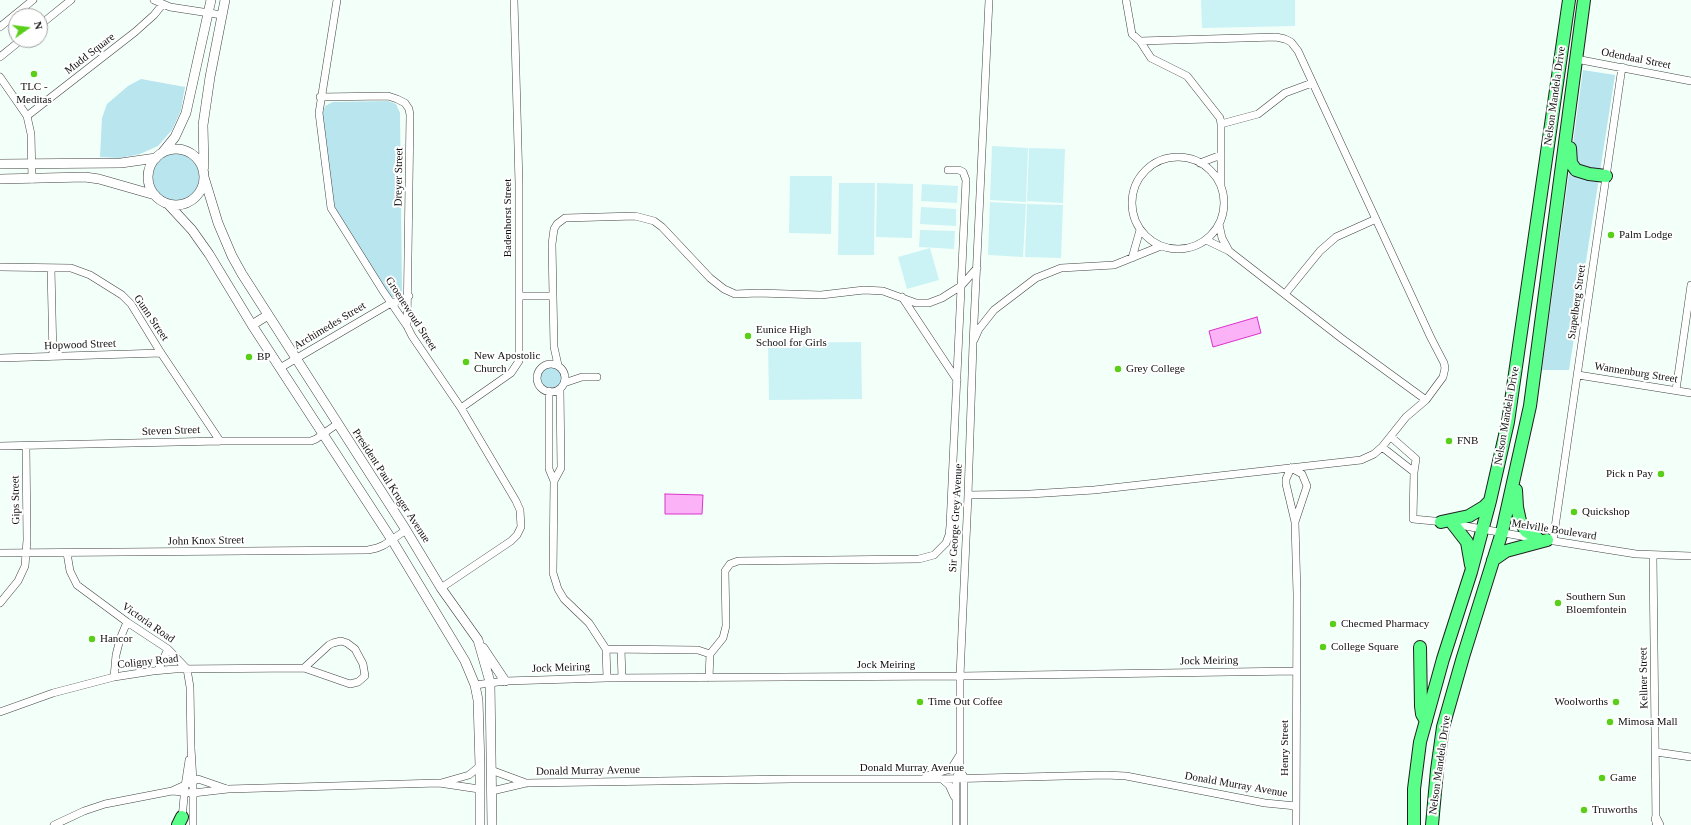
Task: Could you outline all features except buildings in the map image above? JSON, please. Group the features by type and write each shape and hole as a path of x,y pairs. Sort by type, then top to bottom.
{"highway":[{"path":"1562,0 1560,16 1564,34"},
{"name":"Nelson Mandela Drive","path":"1414,825 1416,765 1426,721 1443,659 1471,572 1490,501 1508,422 1568,0"},
{"name":"Nelson Mandela Drive","path":"1433,823 1443,727 1502,532 1530,406 1584,0"},
{"path":"1570,109 1571,131 1569,154 1573,167 1580,172 1606,176"},
{"path":"1515,477 1517,507 1520,521 1526,531 1546,540"},
{"path":"1441,522 1469,516 1484,507 1490,501"},
{"path":"1453,524 1467,542 1471,572"},
{"path":"1493,560 1506,551 1546,540"},
{"path":"1420,647 1421,706 1422,714 1426,721"}],"street":[{"path":"0,27 34,0"},
{"path":"48,19 71,0"},
{"path":"154,0 170,7 222,15"},
{"path":"0,164 121,163 159,155 172,149 182,150 192,154 199,161 204,174 203,185 200,193 193,200 186,204 177,206 168,204 158,199 149,184 148,174 151,165 159,155 175,136 186,113 211,0"},
{"name":"President Paul Kruger Avenue","path":"225,0 210,77 203,125 204,174 218,223 232,256 268,315 406,530 441,588 478,640 490,682 492,825"},
{"name":"Groenewoud Street","path":"338,0 319,105 319,119 331,208 391,303 408,326 412,336 462,408 516,500 520,510 522,527 511,541 441,588"},
{"name":"Badenhorst Street","path":"462,408 511,373 519,361 519,184 514,0"},
{"name":"Sir George Grey Avenue","path":"956,825 956,779 960,768 960,676 968,495 972,344 977,268 989,0"},
{"path":"1126,0 1132,34 1140,41 1151,58 1187,76 1211,105 1220,118 1221,124 1221,188 1224,206 1219,224 1213,233 1206,240 1195,246 1184,249 1172,249 1153,242 1140,230 1133,212 1133,198 1136,184 1147,169 1163,160 1187,158 1200,163 1213,174 1221,188"},
{"name":"Mudd Square","path":"27,116 135,32 150,19 162,4"},
{"path":"968,495 1070,492 1360,460 1374,454 1382,447 1406,417 1426,400 1443,377 1445,368 1444,363 1298,51 1291,42 1276,37 1140,41"},
{"path":"0,57 11,48"},
{"name":"Odendaal Street","path":"1576,59 1691,81"},
{"name":"Stapelberg Street","path":"1546,540 1578,375 1622,67"},
{"path":"0,77 27,116 31,134 32,179"},
{"path":"1221,124 1258,114 1285,93 1312,83"},
{"name":"Dreyer Street","path":"320,97 388,96 401,101 409,109 408,326"},
{"name":"Dreyer Street","path":"319,105 333,98"},
{"path":"1200,163 1220,155"},
{"path":"710,678 710,654 723,638 726,626 725,571 730,564 738,561 920,559 934,554 946,543 949,530 966,180 963,172 959,170 948,170"},
{"path":"0,179 72,177 99,179 155,195"},
{"path":"168,204 192,230 209,254 252,325 392,540 465,661 475,684 478,700 480,825"},
{"path":"597,377 582,377 564,371 558,365 554,347 552,244 554,229 557,224 565,218 635,216 648,218 662,227 710,278 724,289 735,294 758,293 821,295 864,290 883,291 916,303 929,303 942,298 961,286 977,268"},
{"path":"1285,294 1320,251 1336,237 1376,219"},
{"path":"1219,224 1222,238 1229,251"},
{"path":"1132,258 1140,230"},
{"path":"1206,240 1229,251 1426,400"},
{"path":"972,344 979,329 990,314 1036,278 1061,268 1114,265 1161,246"},
{"name":"Gunn Street","path":"0,267 71,268 90,275 122,295 131,304 161,353 220,441"},
{"path":"51,268 53,357"},
{"path":"1676,390 1691,285"},
{"name":"Archimedes Street","path":"280,368 391,303 409,296"},
{"path":"519,296 553,296"},
{"path":"902,297 957,380"},
{"path":"252,325 268,315"},
{"path":"549,364 554,347"},
{"name":"Hopwood Street","path":"0,358 161,353"},
{"path":"558,365 549,364 543,366 540,370 537,379 543,389 549,391 582,377"},
{"path":"554,481 561,468 562,386 565,376 564,371"},
{"name":"Wannenburg Street","path":"1578,375 1691,393"},
{"path":"549,391 549,469 554,481 554,579 564,599 589,623 606,649 607,678"},
{"name":"Steven Street","path":"0,446 220,441 311,441 323,435 337,424"},
{"path":"1382,447 1414,472 1416,459 1390,437"},
{"name":"Gips Street","path":"0,603 18,581 25,566 27,553 26,446"},
{"path":"1305,480 1314,469 1321,465"},
{"path":"1291,468 1302,474 1305,480 1306,490 1295,522"},
{"path":"1291,468 1286,479 1286,484 1295,522"},
{"name":"Melville Boulevard","path":"1414,472 1413,520 1483,528 1546,540 1653,556 1691,556"},
{"name":"Henry Street","path":"1295,522 1298,600 1296,671 1296,825"},
{"name":"John Knox Street","path":"0,553 368,550 377,548 406,530"},
{"name":"Victoria Road","path":"67,553 70,571 78,585 127,622 168,649 187,669"},
{"name":"Kellner Street","path":"1653,556 1657,823"},
{"path":"114,677 116,655 120,638 127,622"},
{"path":"478,640 505,680"},
{"name":"Coligny Road","path":"0,712 53,693 114,677 158,670 304,668 350,684 358,682 365,676 363,664 355,649 347,643 341,641 333,642 304,668"},
{"path":"158,670 168,649"},
{"path":"606,649 698,650 710,654"},
{"path":"621,649 622,678"},
{"path":"187,669 190,686 190,780 193,793 193,825"},
{"name":"Jock Meiring","path":"475,684 505,680 607,678 960,676 1296,671"},
{"path":"1656,752 1691,757"},
{"path":"914,779 951,769 960,755"},
{"path":"439,783 465,776 480,766"},
{"name":"Sir George Grey Avenue","path":"960,768 964,778 964,825"},
{"name":"Donald Murray Avenue","path":"491,770 526,783"},
{"name":"Donald Murray Avenue","path":"492,791 526,783 1126,776 1264,803 1296,806"},
{"path":"163,792 190,780 196,779 203,779 228,789"},
{"path":"942,779 949,785 956,800"},
{"path":"181,822 185,789 190,780"},
{"path":"54,825 70,816 105,804 185,789 193,793 228,789 439,783 479,789"}],"shaded area":[{"path":"1201,0 1295,0 1295,26 1202,28"},
{"path":"1583,70 1615,75 1569,370 1542,370"},
{"path":"141,79 185,87 181,110 172,130 158,146 140,154 120,158 100,157 102,118 107,104 128,86"},
{"path":"388,101 396,104 400,113 402,295 390,298 332,206 322,116 325,106 333,102"},
{"path":"992,146 1028,148 1026,202 990,200"},
{"path":"1029,148 1065,149 1063,203 1027,201"},
{"path":"175,153 185,155 193,160 198,168 200,178 198,188 193,196 185,201 175,203 165,201 157,196 152,188 150,178 152,168 157,160 165,155"},
{"path":"790,176 832,176 831,234 789,233"},
{"path":"839,183 875,183 874,255 838,255"},
{"path":"877,183 913,184 912,238 876,237"},
{"path":"922,184 958,186 957,203 921,201"},
{"path":"990,202 1026,204 1023,257 988,255"},
{"path":"1027,204 1063,205 1061,258 1025,257"},
{"path":"921,207 956,209 956,226 920,224"},
{"path":"920,230 955,231 954,249 919,247"},
{"path":"930,248 939,280 907,289 898,257"},
{"path":"1257,317 1261,333 1213,347 1209,331"},
{"path":"861,342 862,399 769,400 768,343"},
{"path":"552,367 556,368 562,374 562,382 556,388 552,389 548,388 542,382 541,378 542,374 548,368"},
{"path":"665,494 703,495 702,514 665,514"}],"place":[{"name":"TLC - Meditas","path":"34,74"},
{"name":"Palm Lodge","path":"1611,235"},
{"name":"Eunice High School for Girls","path":"748,336"},
{"name":"BP","path":"249,357"},
{"name":"New Apostolic Church","path":"466,362"},
{"name":"Grey College","path":"1118,369"},
{"name":"FNB","path":"1449,441"},
{"name":"Pick n Pay","path":"1661,474"},
{"name":"Quickshop","path":"1574,512"},
{"name":"Southern Sun Bloemfontein","path":"1558,603"},
{"name":"Checmed Pharmacy","path":"1333,624"},
{"name":"Hancor","path":"92,639"},
{"name":"College Square","path":"1323,647"},
{"name":"Time Out Coffee","path":"920,702"},
{"name":"Woolworths","path":"1616,702"},
{"name":"Mimosa Mall","path":"1610,722"},
{"name":"Game","path":"1602,778"},
{"name":"Truworths","path":"1584,810"}]}
